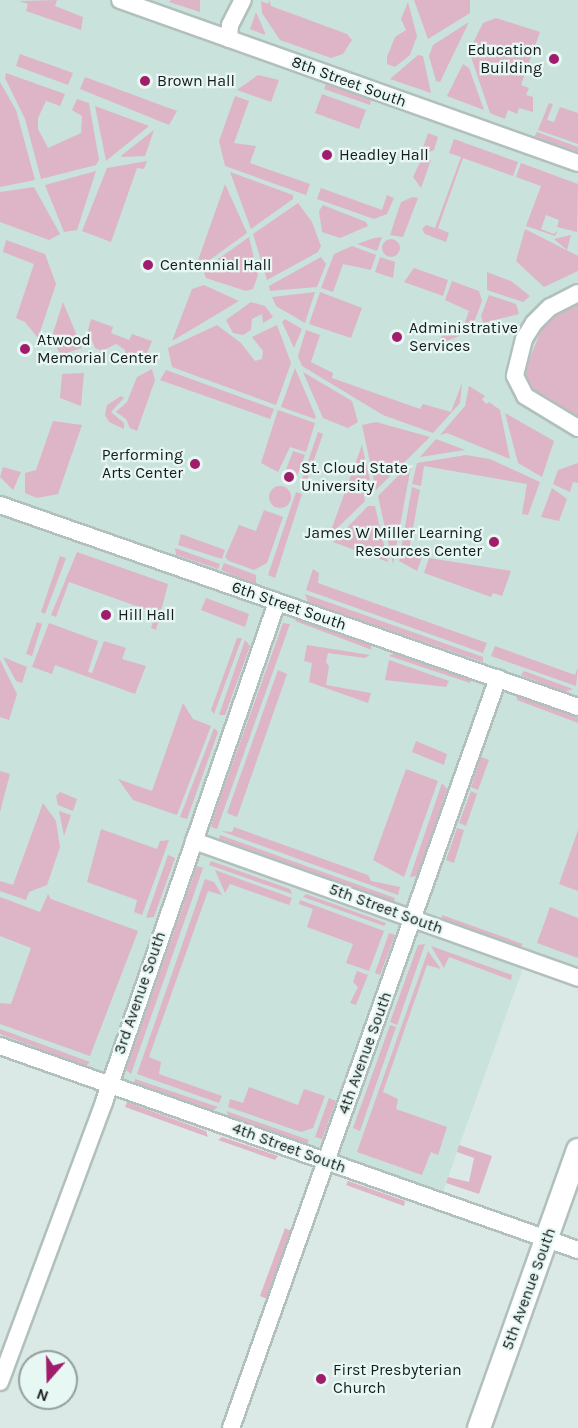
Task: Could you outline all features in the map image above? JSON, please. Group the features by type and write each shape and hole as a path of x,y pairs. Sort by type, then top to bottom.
{"street":[{"name":"8th Street South","path":"120,0 578,163"},
{"path":"229,39 230,25 243,0"},
{"path":"578,292 541,314 528,330 515,376 525,396 578,428"},
{"name":"6th Street South","path":"0,505 578,707"},
{"name":"3rd Avenue South","path":"0,1382 110,1084 277,602"},
{"name":"4th Avenue South","path":"231,1428 414,920 498,678"},
{"name":"5th Street South","path":"194,841 578,978"},
{"name":"4th Street South","path":"0,1046 578,1250"},
{"name":"5th Avenue South","path":"479,1428 578,1150"}],"shaded area":[{"name":"St. Cloud State University","path":"0,0 578,0 578,971 528,954 442,1194 0,1037"},
{"path":"57,0 55,6 83,17 81,30 26,11 28,4 19,1"},
{"path":"171,0 200,0 200,12 169,2"},
{"path":"269,0 271,6 347,34 352,40 343,54 331,58 280,40 262,13 261,1 268,4"},
{"path":"414,0 470,0 470,13 428,39"},
{"path":"408,2 417,36 410,55 395,67 387,64 387,57 395,37 406,30 401,19"},
{"path":"256,12 265,33 265,35 250,29"},
{"path":"496,18 540,32 521,85 529,88 526,95 533,97 533,112 519,108 517,114 508,110 505,119 490,113 469,51 483,23"},
{"path":"469,22 440,82 436,81 429,56 433,45"},
{"path":"20,54 73,73 68,85 16,66"},
{"path":"418,55 423,56 431,93 390,79"},
{"path":"463,64 469,68 484,110 447,96"},
{"path":"6,73 65,94 60,106 46,101 38,118 38,129 48,148 81,133 82,116 72,110 77,99 89,103 99,160 96,165 41,179 25,119 5,78"},
{"path":"258,75 279,80 271,102 237,90"},
{"path":"85,77 177,111 169,125 80,89"},
{"path":"0,82 16,110 35,180 0,187"},
{"path":"326,84 371,100 370,105 324,89"},
{"path":"322,94 366,110 359,129 315,113"},
{"path":"235,96 249,101 234,143 256,146 250,163 310,184 306,195 225,166 219,141"},
{"path":"549,103 553,104 547,120 554,122 560,107 578,113 578,144 538,130"},
{"path":"95,106 149,126 106,161"},
{"path":"154,130 145,156 121,157 122,155"},
{"path":"537,132 578,147 578,152 534,137"},
{"path":"428,133 438,137 434,150 420,156"},
{"path":"454,139 518,162 513,176 463,158 438,228 449,233 446,242 425,234 422,229 426,225 435,228 461,157 449,153"},
{"path":"421,160 431,160 421,188 413,177"},
{"path":"147,161 144,169 137,168 111,242 82,231 107,168"},
{"path":"521,163 578,184 577,232 557,227 559,220 546,215 541,229 554,234 558,230 555,236 526,226 541,186 516,177"},
{"path":"96,171 77,230 64,232 45,185"},
{"path":"230,172 293,195 293,199 251,229"},
{"path":"225,184 247,233 204,264 196,266"},
{"path":"34,187 60,234 49,240 0,222 0,192"},
{"path":"321,188 382,210 387,195 394,198 387,214 374,219 317,199"},
{"path":"413,197 418,198 403,237 390,235 401,202"},
{"path":"298,203 312,222 321,246 318,252 267,280 253,234"},
{"path":"323,205 366,222 368,226 340,238 322,232 319,211"},
{"path":"525,229 578,256 578,271 544,287 516,261"},
{"path":"571,235 567,250 554,239"},
{"path":"249,237 258,275 253,289 246,291 206,278 203,270"},
{"path":"382,237 377,251 357,244 374,238"},
{"path":"391,239 397,242 400,248 397,254 391,257 385,254 382,248 385,242"},
{"path":"6,240 45,254 56,284 38,338 25,322 16,318 34,264 3,252"},
{"path":"352,246 376,255 371,270 343,264 333,292 321,288 334,254"},
{"path":"321,257 326,264 317,287 270,291 269,286"},
{"path":"380,257 395,262 393,278 375,272"},
{"path":"414,268 448,280 443,296 404,282"},
{"path":"487,272 511,281 530,296 523,302 487,290"},
{"path":"452,281 479,291 482,301 471,331 447,341 441,338 442,335 462,331 469,311 445,300"},
{"path":"204,285 239,301 172,341 192,289"},
{"path":"315,292 305,323 276,306 272,297"},
{"path":"320,292 362,308 351,338 309,324"},
{"path":"489,295 516,304 519,314 483,323 481,316"},
{"path":"63,302 82,348 60,355 52,336"},
{"path":"251,302 265,306 273,317 263,323 262,314 252,319 251,330 243,335 233,333 226,320"},
{"path":"578,304 578,417 527,388 523,375 542,328 558,313"},
{"path":"91,319 113,327 111,333 129,340 132,334 152,341 145,358 126,359 125,350 116,344 102,351 95,348 88,330"},
{"path":"285,319 302,329 294,348 282,322"},
{"path":"217,325 241,343 255,361 262,359 263,351 252,337 277,325 291,363 276,405 172,367 168,348"},
{"path":"306,330 320,335 311,362 333,373 332,378 420,409 423,404 451,412 462,383 460,403 433,433 383,415 302,366 298,356"},
{"path":"295,368 316,417 315,419 281,407"},
{"path":"152,369 155,380 137,431 130,428 126,419 116,412 127,402 137,377"},
{"path":"166,370 274,409 270,419 160,380"},
{"path":"303,372 352,401 358,422 348,428 323,418"},
{"path":"84,373 81,406 60,398 62,374"},
{"path":"469,386 485,396 482,399 486,404 489,402 500,410 510,459 447,433 440,435 465,406"},
{"path":"121,396 124,398 111,412 124,423 124,429 109,422 105,415 107,405"},
{"path":"278,410 315,423 306,452 290,447 278,472 261,463"},
{"path":"505,413 554,441 542,477 518,463"},
{"path":"53,421 82,425 58,494 37,498 25,493 25,473 36,470"},
{"path":"376,422 430,437 376,490 362,425"},
{"path":"318,432 323,434 306,483 301,482"},
{"path":"436,439 465,450 420,457"},
{"path":"362,445 372,490 363,491 365,501 329,536"},
{"path":"293,451 305,455 296,479 284,475"},
{"path":"466,455 490,459 540,482 528,515 522,514 527,484 424,466 421,486 412,484 417,463"},
{"path":"578,463 578,483 573,482 570,492 553,484 558,470"},
{"path":"408,466 411,466 393,564 378,496"},
{"path":"3,467 21,472 13,490 0,477"},
{"path":"280,486 288,489 291,497 288,505 280,508 272,505 269,497 272,489"},
{"path":"412,487 420,490 408,555 422,557 417,571 399,561"},
{"path":"552,488 567,499 559,521 541,517"},
{"path":"296,492 302,494 275,578 268,575"},
{"path":"368,506 375,506 388,562 333,542"},
{"path":"264,510 283,517 267,563 254,570 229,561 225,557 239,525 256,531"},
{"path":"181,534 225,550 222,559 178,545"},
{"path":"175,548 220,564 218,569 176,555"},
{"path":"77,552 168,584 156,630 151,628 156,613 69,582 56,617 51,615"},
{"path":"60,556 66,558 45,614 41,612"},
{"path":"429,558 511,571 502,596 493,593 491,597 424,573"},
{"path":"224,563 256,575 256,585 221,570"},
{"path":"313,569 319,573 318,583 487,643 483,653 306,590"},
{"path":"305,594 483,657 483,662 308,602"},
{"path":"206,598 249,614 245,627 201,610"},
{"path":"297,617 370,644 372,650 295,621"},
{"path":"37,622 42,624 32,656 26,654"},
{"path":"49,623 98,641 88,672 92,673 104,641 126,648 122,659 146,666 135,694 55,665 52,674 32,667"},
{"path":"283,623 290,624 217,829 211,827 217,807"},
{"path":"237,638 242,638 214,714 211,710"},
{"path":"245,640 250,646 225,715 219,715"},
{"path":"307,645 370,655 365,658 328,653 326,662 329,666 326,685 371,693 368,703 309,682 312,663 304,661"},
{"path":"495,646 575,675 578,667 576,686 491,656"},
{"path":"394,653 472,679 470,683 389,656"},
{"path":"3,657 27,667 22,683 16,681"},
{"path":"0,660 17,694 9,720 0,717"},
{"path":"389,660 449,681 446,687 385,680"},
{"path":"278,670 287,674 237,817 227,813"},
{"path":"524,671 573,689 564,692 521,675"},
{"path":"517,696 578,718 578,723 517,700"},
{"path":"183,703 193,719 211,726 177,815 133,800 118,779 152,791"},
{"path":"214,728 218,732 187,819 180,817"},
{"path":"416,741 447,754 444,765 412,752"},
{"path":"481,757 489,760 478,790 471,787"},
{"path":"406,769 438,781 404,877 373,860"},
{"path":"0,771 10,774 0,812"},
{"path":"442,783 447,789 418,876 410,877"},
{"path":"471,791 477,794 466,826 459,823"},
{"path":"60,792 77,799 73,811 58,805 56,796"},
{"path":"43,803 56,821 60,847 47,885 29,892 26,900 0,891 0,881 13,885"},
{"path":"59,811 71,815 64,836"},
{"path":"234,827 368,875 371,881 400,887 398,895 221,831 232,832"},
{"path":"457,828 464,830 454,863 446,860"},
{"path":"101,829 157,849 160,841 169,840 142,915 134,912 137,900 87,882"},
{"path":"578,830 578,891 559,884"},
{"path":"220,835 395,898 393,904 219,839"},
{"path":"168,855 175,858 154,917 146,918"},
{"path":"211,861 290,889 292,894 209,865"},
{"path":"197,866 203,868 131,1074 126,1070"},
{"path":"215,870 292,898 289,905 230,884 225,893"},
{"path":"205,879 214,882 222,895 208,891 149,1057 161,1062 159,1074 222,1096 219,1103 137,1074"},
{"path":"48,894 51,899 138,931 90,1056 0,1024 0,1003 11,1004 31,948 0,936 0,897 40,912"},
{"path":"306,894 386,923 384,926 303,897"},
{"path":"300,900 384,931 369,971 346,963 353,944 307,927 313,909 299,904"},
{"path":"550,907 578,918 578,958 537,943"},
{"path":"442,915 523,944 519,948 441,920"},
{"path":"389,933 395,935 380,975 375,973"},
{"path":"425,944 397,1025 390,1022 418,945"},
{"path":"431,946 512,975 511,980 449,957 444,968"},
{"path":"428,951 441,969 427,965 383,1092 398,1099 396,1109 447,1127 438,1155 431,1152 422,1175 357,1152"},
{"path":"357,971 368,975 356,1005 350,1003 358,987 353,982"},
{"path":"390,1025 396,1027 360,1131 353,1128"},
{"path":"0,1029 90,1062 86,1066 0,1034"},
{"path":"135,1079 218,1107 212,1111 134,1084"},
{"path":"249,1087 298,1105 304,1089 325,1096 313,1128 301,1132 228,1107 230,1099 243,1103"},
{"path":"329,1098 336,1101 322,1139 315,1137"},
{"path":"127,1102 206,1131 208,1137 125,1107"},
{"path":"226,1111 309,1140 307,1144 229,1116"},
{"path":"222,1137 278,1156 275,1160 218,1140"},
{"path":"459,1145 492,1156 479,1194 446,1183 448,1177 469,1182 474,1158 457,1152"},
{"path":"348,1181 405,1201 404,1206 346,1185"},
{"path":"285,1228 291,1231 267,1299 260,1296"}],"place":[{"name":"Education Building","path":"554,59"},
{"name":"Brown Hall","path":"145,81"},
{"name":"Headley Hall","path":"327,155"},
{"name":"Centennial Hall","path":"148,265"},
{"name":"Administrative Services","path":"397,337"},
{"name":"Atwood Memorial Center","path":"25,349"},
{"name":"Performing Arts Center","path":"195,464"},
{"name":"St. Cloud State University","path":"289,477"},
{"name":"James W Miller Learning Resources Center","path":"494,542"},
{"name":"Hill Hall","path":"106,615"},
{"name":"First Presbyterian Church","path":"321,1379"}]}
